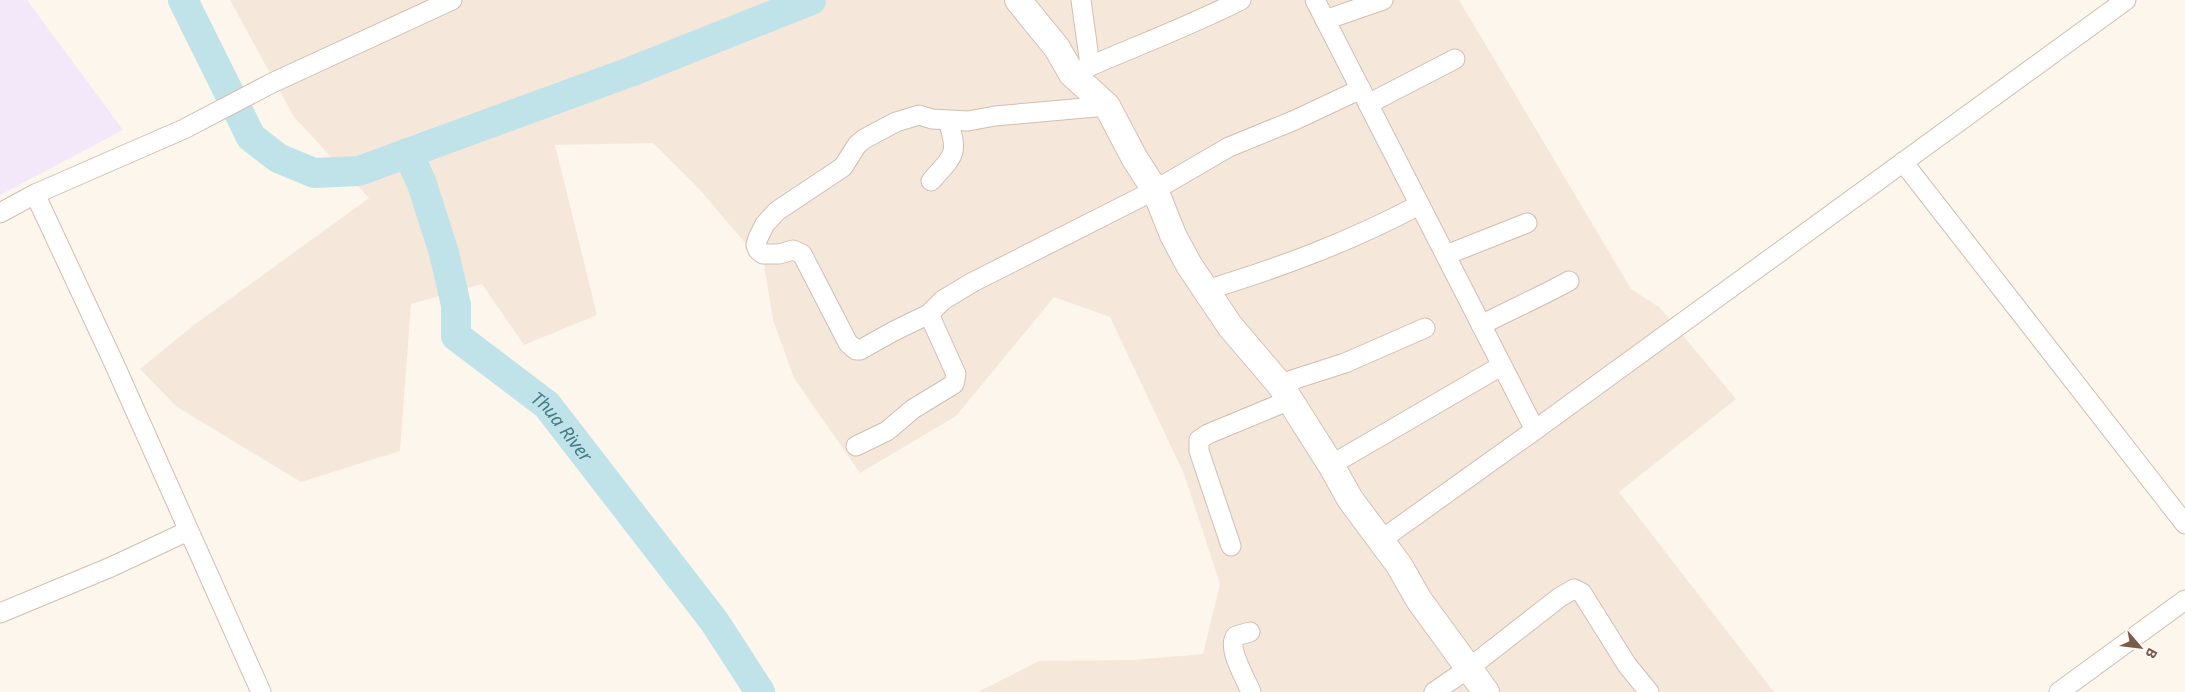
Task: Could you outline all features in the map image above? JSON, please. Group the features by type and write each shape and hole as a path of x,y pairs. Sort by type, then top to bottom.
{"street":[{"path":"0,213 35,194 184,129 272,83 452,0"},
{"path":"1018,0 1057,48 1081,70 1106,106 1134,159 1155,190 1182,254 1230,326 1285,393 1331,465 1350,499 1399,565 1419,600 1486,692"},
{"path":"1080,0 1081,70"},
{"path":"1081,70 1241,0"},
{"path":"1315,0 1535,430"},
{"path":"1325,20 1383,0"},
{"path":"1381,540 2126,0"},
{"path":"1106,106 995,116 968,121 948,121 920,115 896,122 864,139 857,145 843,167 773,216 761,231 756,245 758,250 763,254 779,254 793,250 802,254 848,343 856,350 860,350 929,314 943,300 973,282 1155,190 1229,147 1294,120 1364,97 1455,59"},
{"path":"931,181 954,153 954,139 948,121"},
{"path":"1903,162 2185,524"},
{"path":"35,194 113,361 261,692"},
{"path":"1206,290 1293,263 1368,231 1419,205"},
{"path":"1446,255 1527,223"},
{"path":"1481,325 1515,307 1538,298 1569,280"},
{"path":"856,446 887,431 913,409 954,384 956,374 929,314"},
{"path":"1231,546 1200,452 1199,440 1285,393 1292,380 1345,363 1425,328"},
{"path":"1331,465 1501,366"},
{"path":"0,613 111,567 188,531"},
{"path":"1434,692 1469,668 1560,597 1574,589 1578,589 1582,593 1627,665 1649,692"},
{"path":"2059,692 2185,600"},
{"path":"1250,632 1236,636 1232,642 1233,650 1251,692"}],"shaded area":[{"path":"0,0 27,0 123,130 0,195"},
{"path":"230,0 1459,0 1631,289 1659,307 1736,399 1619,492 1774,692 978,692 1039,661 1133,660 1203,654 1220,584 1184,474 1110,317 1054,297 956,416 860,473 794,378 773,320 764,265 700,190 653,143 555,145 597,315 524,345 482,284 411,304 400,451 301,482 177,407 140,369 194,325 369,198 294,117"}],"waterway":[{"path":"183,0 251,137 278,158 314,173 359,171 630,72 811,0"},
{"name":"Thua River","path":"408,153 422,184 444,253 456,305 456,336 547,405 714,621 760,692"}]}
